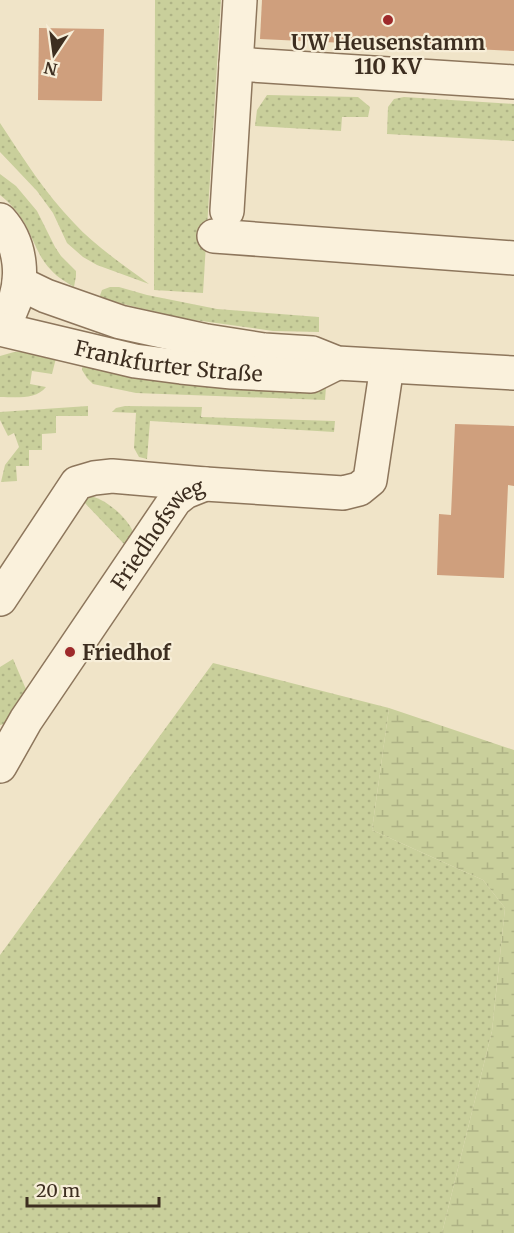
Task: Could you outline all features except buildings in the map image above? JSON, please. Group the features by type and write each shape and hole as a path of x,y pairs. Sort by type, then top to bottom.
{"street":[{"path":"240,0 221,224 514,258"},
{"path":"236,64 514,82"},
{"name":"Frankfurter Straße","path":"0,220 14,242 19,261 20,283 10,312 0,327 135,361 181,367 311,376 337,363"},
{"name":"Frankfurter Straße","path":"20,283 46,296 120,322 207,341 264,350 312,353 337,363 514,373"},
{"name":"Friedhofsweg","path":"0,766 10,734 175,500 185,492 205,484 343,493 359,489 369,480 387,366"},
{"path":"0,599 77,483 112,476 205,484"}],"green space":[{"path":"155,0 221,0 203,293 154,290"},
{"path":"267,95 358,97 370,107 368,117 342,117 341,131 255,126 257,110"},
{"path":"404,97 514,104 514,141 387,134 388,107 394,99"},
{"path":"0,123 63,212 101,248 149,284 97,265 83,257 67,243 53,213 37,191 0,152"},
{"path":"0,174 16,186 37,211 55,247 76,271 74,287 56,275 47,265 39,254 23,220 0,195"},
{"path":"119,287 217,309 319,317 319,332 273,331 180,318 99,298 102,290"},
{"path":"32,351 57,354 52,374 32,371 30,384 46,387 31,396 0,397 0,356"},
{"path":"83,360 177,378 326,387 325,400 136,393 93,384 82,370"},
{"path":"88,406 88,416 56,416 56,433 42,434 42,450 29,450 29,466 16,466 17,481 1,482 5,465 19,447 14,433 8,436 0,420 0,412"},
{"path":"125,406 202,407 201,417 335,421 334,432 150,421 147,459 139,457 134,448 136,413 112,412 116,408"},
{"path":"87,496 107,504 126,520 133,532 125,545 82,500"},
{"path":"13,659 28,694 10,723 0,725 0,667"},
{"path":"213,663 389,708 372,830 483,880 505,908 492,1031 442,1233 0,1233 0,955"},
{"path":"389,708 514,750 514,1233 442,1233 492,1031 505,908 483,880 372,830"}],"place":[{"name":"UW Heusenstamm 110 KV","path":"388,20"},
{"name":"Friedhof","path":"70,652"}]}
